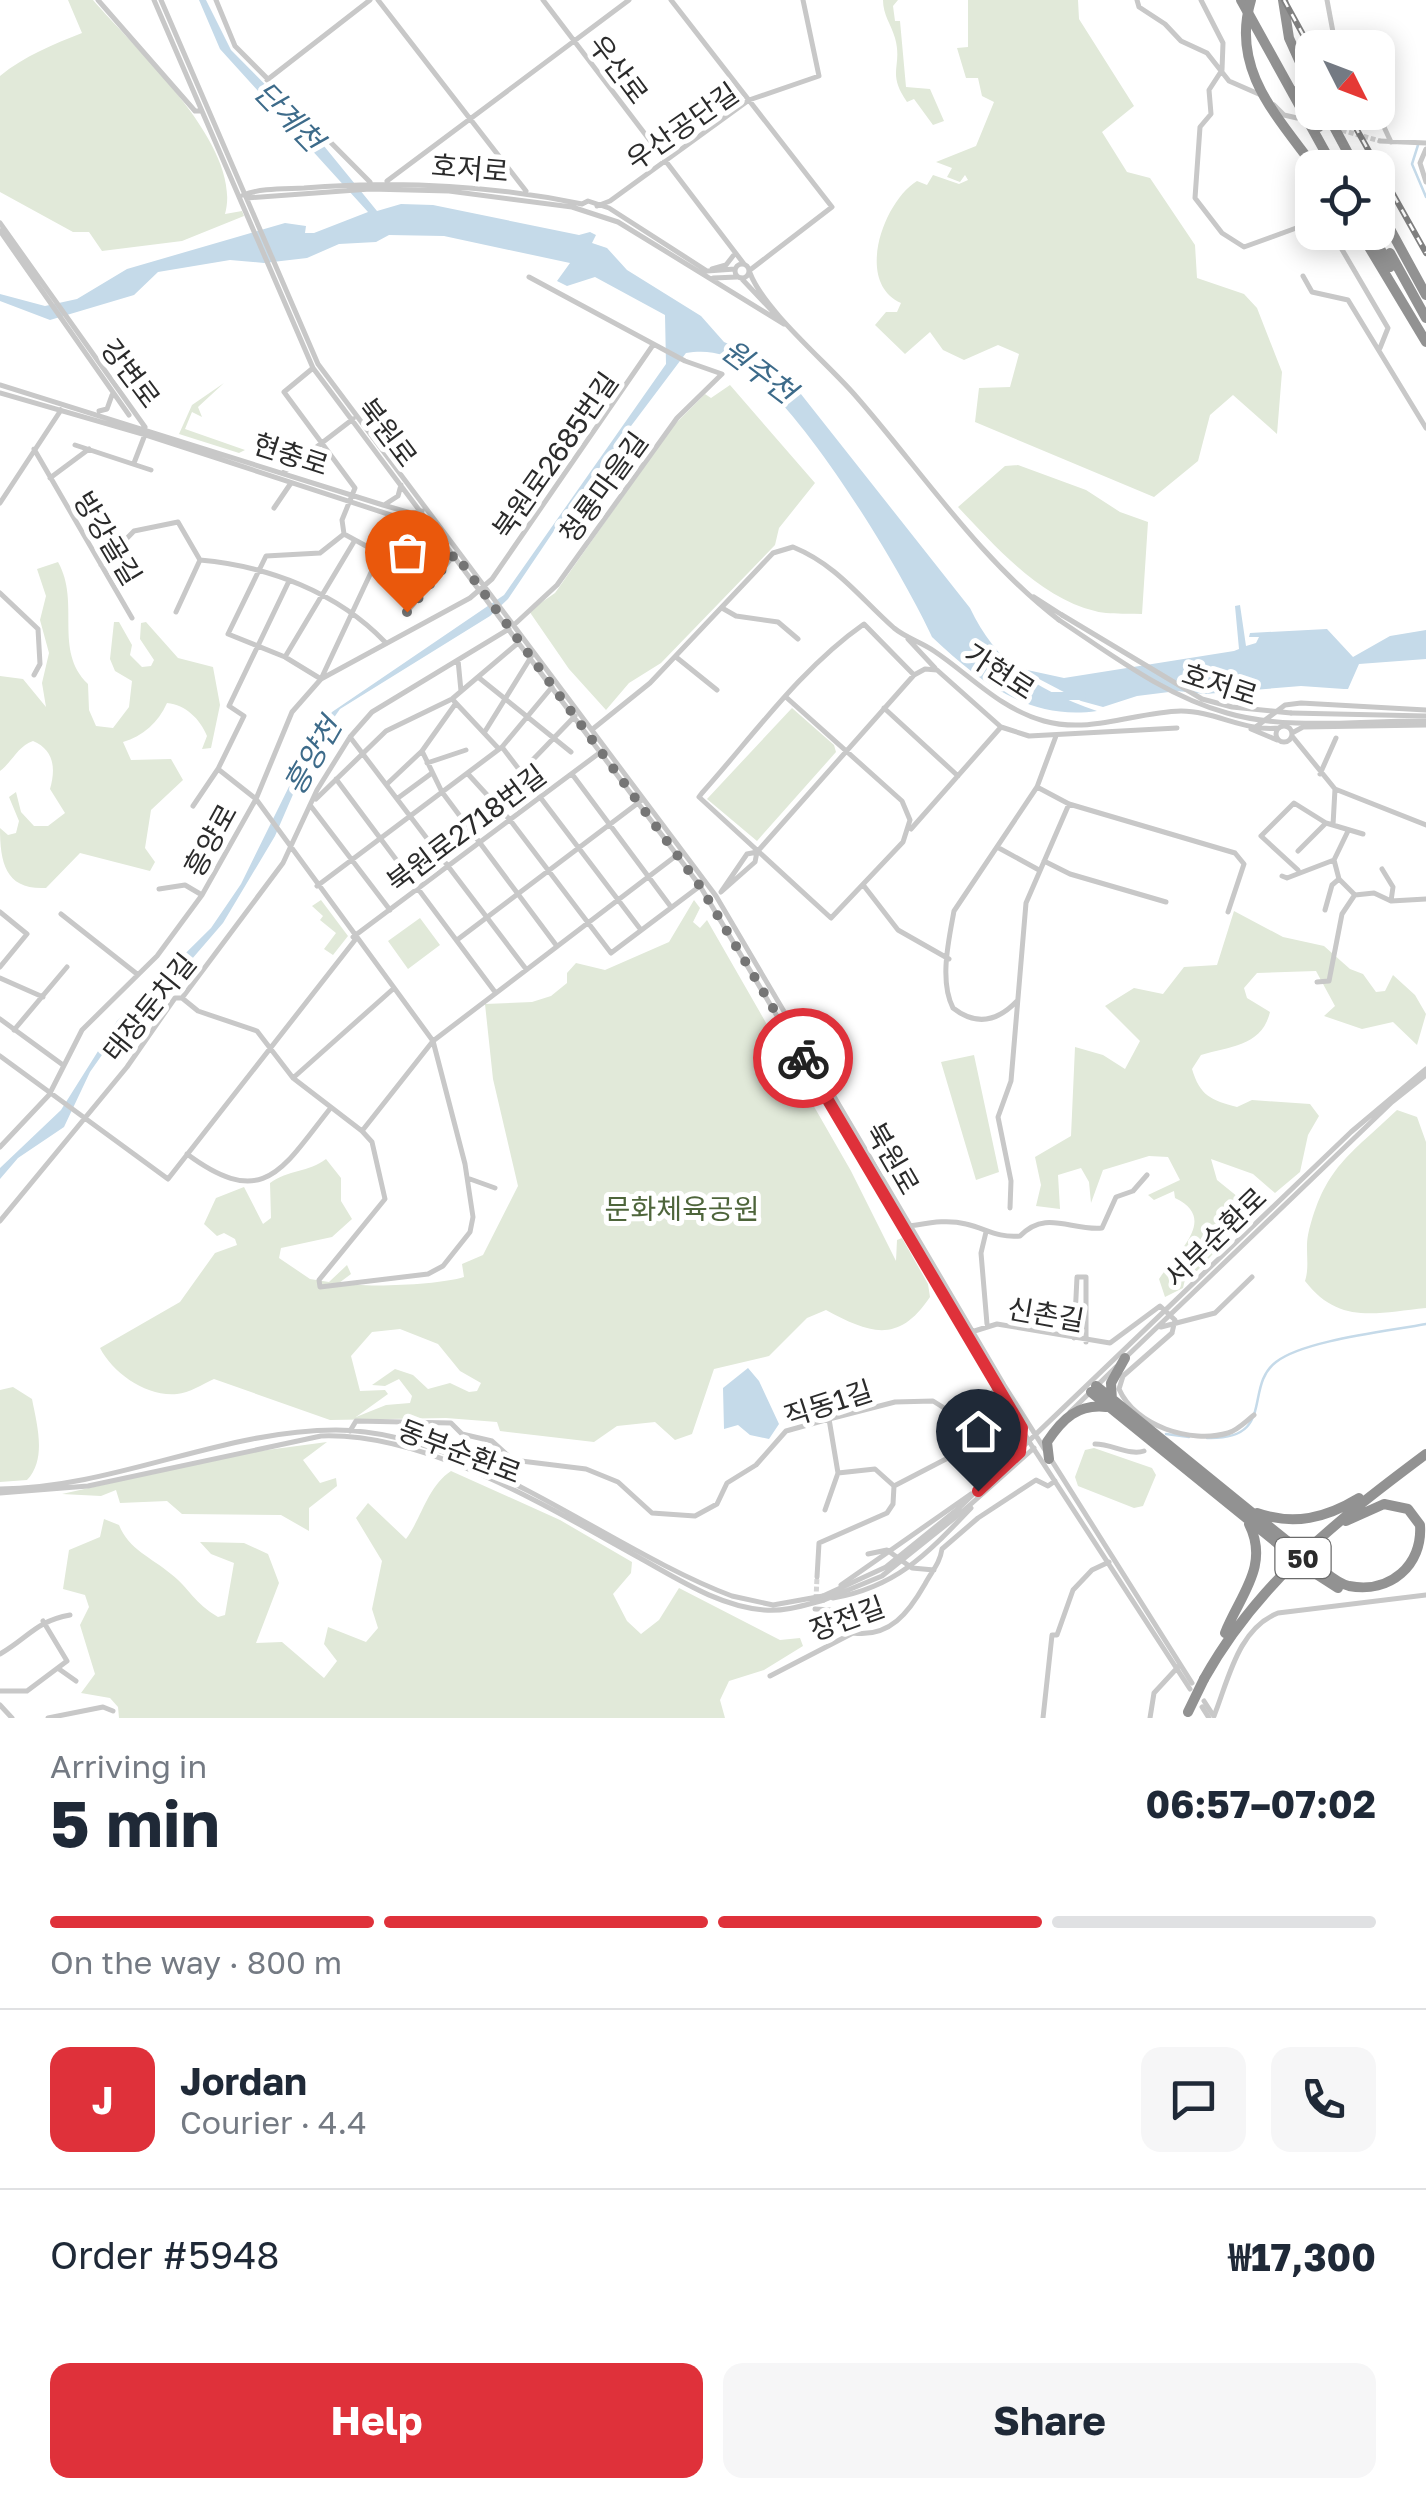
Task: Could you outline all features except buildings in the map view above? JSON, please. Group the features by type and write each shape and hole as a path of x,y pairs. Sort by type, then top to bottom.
{"highway":[{"path":"1240,0 1328,150"},
{"path":"1249,0 1328,150"},
{"path":"1249,0 1245,40 1254,80 1302,150"},
{"path":"1283,0 1295,51"},
{"path":"1395,238 1426,295"},
{"path":"1371,250 1426,342"},
{"path":"1383,250 1426,332"},
{"path":"1385,250 1426,318"},
{"path":"1110,1404 1110,1383 1125,1358"},
{"path":"1092,1387 1250,1517 1348,1591 1384,1588 1411,1572 1426,1544"},
{"path":"1046,1461 1047,1442 1054,1426 1084,1406 1110,1404"},
{"name":"50","path":"1194,1712 1198,1683 1287,1566 1426,1457"},
{"name":"50","path":"1198,1683 1266,1595 1345,1522 1426,1457"},
{"path":"1250,1517 1319,1517 1399,1475"},
{"path":"1313,1567 1336,1581 1366,1586 1397,1578 1418,1554 1420,1525 1399,1505 1372,1508 1345,1522"},
{"path":"1217,1654 1256,1569 1258,1546 1250,1517"}],"street":[{"path":"98,0 195,111 205,109"},
{"path":"154,0 244,197"},
{"path":"161,0 282,285"},
{"path":"216,0 236,46 372,186"},
{"path":"267,80 374,0 529,193"},
{"name":"우산로","path":"543,0 732,253 748,268 787,325"},
{"path":"384,183 629,0"},
{"path":"671,0 832,207 748,268 740,278"},
{"name":"우산공단길","path":"595,206 610,205 749,100 819,76 802,0"},
{"path":"1137,0 1140,7 1166,24 1181,41 1207,53 1229,81 1266,98 1284,115 1295,118"},
{"path":"1201,0 1223,42 1222,70 1212,80 1211,114 1200,127 1197,202 1222,234 1244,247 1295,228"},
{"path":"1328,0 1333,30"},
{"path":"1385,130 1391,142"},
{"path":"1380,141 1425,145 1420,163 1426,182"},
{"path":"409,164 406,176 414,183"},
{"path":"404,186 409,164"},
{"path":"352,168 354,184"},
{"path":"238,178 249,188 273,193"},
{"path":"507,190 514,186 514,178"},
{"name":"호저로","path":"372,186 384,183 595,206"},
{"name":"호저로","path":"332,188 414,183 507,190 517,195 529,193 581,204 694,263"},
{"path":"244,197 372,186"},
{"path":"252,212 255,200 273,193"},
{"path":"581,204 593,196 581,204"},
{"name":"호저로","path":"610,205 613,218 710,278 740,278"},
{"path":"0,223 20,257"},
{"path":"0,232 80,342"},
{"path":"1341,250 1388,328 1380,348"},
{"path":"694,263 720,268 732,253"},
{"path":"732,253 740,278 787,325"},
{"path":"694,263 707,272 748,268"},
{"path":"1302,276 1312,292 1348,300 1426,428"},
{"path":"528,277 653,344"},
{"path":"710,278 787,325"},
{"name":"북원로","path":"282,285 313,368 426,511 455,554 516,623 602,751 718,894 968,1333"},
{"name":"북원로","path":"282,285 318,364 552,686 575,716 603,741 710,901 1022,1425 1179,1666 1198,1683"},
{"name":"호저로","path":"787,325 1031,596 1061,618 1158,675 1217,703 1291,712 1426,718"},
{"name":"강변로","path":"80,342 141,430"},
{"name":"강변로","path":"80,342 141,430"},
{"name":"청룡마을길","path":"516,623 557,585 677,418 722,374 653,344"},
{"name":"북원로2685번길","path":"484,588 564,480 653,344"},
{"path":"313,368 284,392 354,486 342,520 344,534"},
{"name":"현충로","path":"0,385 61,410 284,472 292,479"},
{"path":"85,409 107,409 112,392"},
{"name":"현충로","path":"0,394 63,402 352,498 411,513 426,511"},
{"path":"0,504 2,491 63,402"},
{"path":"284,472 353,419"},
{"path":"134,464 141,430"},
{"name":"방강골길","path":"75,445 151,470"},
{"name":"방강골길","path":"34,448 132,618"},
{"name":"방강골길","path":"50,478 89,449"},
{"name":"현충로","path":"274,508 292,479"},
{"path":"383,506 401,492 400,482"},
{"name":"현충로","path":"352,498 397,517 426,511"},
{"path":"344,534 320,554 266,556 228,634 285,657 321,679 397,517 442,537"},
{"path":"102,565 134,531 178,522 200,560"},
{"path":"344,534 379,553"},
{"path":"285,657 355,540"},
{"path":"383,545 434,580"},
{"name":"가현로","path":"591,731 676,657 773,554 793,548 844,576 906,637 940,654 998,700 1044,721 1093,724 1196,711 1243,726 1286,726 1292,735"},
{"path":"407,612 455,554"},
{"path":"200,560 260,567 350,612 385,642"},
{"path":"176,612 200,560"},
{"path":"193,806 218,769 244,716 228,706 289,581"},
{"name":"흥양로","path":"0,1147 52,1097 62,1065 82,1030 166,944 202,895 258,802 292,712 321,679 484,588"},
{"path":"0,593 38,629 40,664 34,675"},
{"path":"722,608 736,616 778,622 798,640"},
{"path":"914,674 864,624 836,644 698,797 831,918 864,886 1001,727"},
{"name":"태장둔치길","path":"0,1222 84,1120 175,998 182,998 257,903 350,737 372,712 509,629"},
{"path":"906,637 1001,727 1029,736 1178,728"},
{"path":"386,784 422,752 462,692 519,642"},
{"path":"484,733 531,657"},
{"path":"676,657 717,690"},
{"path":"458,660 462,692"},
{"path":"710,901 747,854 757,852 914,674 925,669 937,670"},
{"path":"478,677 571,752"},
{"path":"317,886 500,748 552,686"},
{"path":"787,698 902,801 911,829"},
{"path":"454,701 521,772 641,930"},
{"path":"390,910 310,805 363,752 412,715 454,701"},
{"path":"1256,727 1284,706 1301,703 1426,718"},
{"path":"884,708 958,776"},
{"path":"603,741 613,714"},
{"path":"521,772 575,716"},
{"path":"1281,741 1304,727 1426,718"},
{"path":"1243,726 1281,741 1305,758 1335,789 1426,825"},
{"path":"1278,728 1281,741"},
{"path":"1292,735 1305,758"},
{"path":"1016,1002 988,1020 962,1015 949,1001 948,960 954,910 1038,787 1056,736"},
{"path":"350,737 526,969"},
{"path":"1320,774 1336,738"},
{"path":"428,764 466,750"},
{"name":"북원로2718번길","path":"188,1154 354,938 602,751"},
{"path":"422,752 442,792 556,945"},
{"path":"182,998 198,1010 257,1031 293,1078 372,1142 385,1200 318,1280 320,1287 428,1274 443,1266 470,1232 468,1179 433,1041 258,802 218,769"},
{"path":"397,799 432,773"},
{"path":"468,774 510,820 610,952 700,886"},
{"path":"572,774 671,907"},
{"path":"336,779 496,992"},
{"path":"1038,787 1069,804 1236,853 1244,864 1228,912"},
{"path":"1298,851 1329,824 1335,789"},
{"path":"457,940 643,799"},
{"path":"1349,831 1334,860 1306,872 1298,870 1261,836 1294,803 1329,824 1363,834"},
{"path":"1010,1208 1012,1181 998,1118 1011,1081 1026,903 1069,804"},
{"path":"997,846 1039,870"},
{"path":"362,1131 433,1041 678,854"},
{"path":"1334,860 1339,878 1355,895"},
{"path":"1044,861 1070,874 1166,902"},
{"path":"1282,876 1288,878 1298,870"},
{"path":"1382,870 1393,887 1392,901"},
{"path":"1325,910 1332,886 1339,878"},
{"path":"159,889 185,885 202,895"},
{"path":"864,886 898,930 948,960"},
{"path":"1317,982 1329,981 1342,914 1355,895 1374,893 1392,901 1426,899"},
{"path":"0,912 27,934 0,967"},
{"path":"61,914 137,974"},
{"path":"14,1030 67,967"},
{"path":"0,978 43,998"},
{"path":"293,1078 393,988"},
{"path":"0,1019 62,1065"},
{"path":"0,1056 166,1179 188,1154 217,1176 266,1180 280,1170 329,1110"},
{"name":"서부순환로","path":"1035,1443 1351,1132 1426,1072"},
{"path":"910,1226 940,1221 999,1238 1020,1236 1030,1225 1053,1220 1102,1228 1116,1197 1133,1192 1147,1175"},
{"path":"468,1179 495,1188"},
{"name":"신촌길","path":"986,1232 981,1253 987,1324"},
{"path":"1074,1338 1077,1277 1086,1276 1086,1342"},
{"path":"1252,1277 1216,1313 1173,1330 1134,1364 1120,1384 1125,1400 1161,1431 1224,1434 1254,1415"},
{"name":"신촌길","path":"968,1333 987,1324 1098,1344 1123,1337 1154,1308 1168,1313"},
{"path":"1168,1313 1173,1330"},
{"name":"서부순환로","path":"1069,1414 1092,1387 1162,1327 1168,1313"},
{"path":"1162,1327 1173,1330"},
{"path":"987,1431 978,1406 1000,1387"},
{"name":"직동1길","path":"350,1431 356,1421 452,1422 462,1434 492,1441 513,1460 592,1471 618,1482 646,1511 684,1517 716,1504 727,1483 756,1464 786,1431 895,1402 933,1402 979,1430 1054,1426"},
{"path":"825,1510 838,1473 829,1419"},
{"path":"1021,1455 1022,1425"},
{"path":"894,1486 971,1446 979,1430"},
{"name":"동부순환로","path":"0,1491 102,1478 266,1438 350,1431 432,1450 732,1596 773,1605 825,1597"},
{"name":"동부순환로","path":"0,1491 88,1486 322,1436 360,1437 433,1456 475,1474 709,1596 776,1611 825,1597"},
{"path":"825,1597 882,1576 1035,1443"},
{"path":"1094,1444 1118,1446 1135,1454 1144,1451"},
{"path":"1021,1455 1046,1461"},
{"name":"북원로","path":"1046,1461 1055,1481 1134,1596"},
{"path":"838,1473 875,1469 894,1486"},
{"path":"825,1597 887,1550 999,1476"},
{"path":"825,1597 856,1594 912,1568 999,1476"},
{"name":"장전길","path":"770,1676 849,1635 903,1620 934,1570 942,1549 978,1518 1036,1480 1048,1486 1055,1481"},
{"path":"818,1577 820,1543 886,1513 893,1504 894,1486"},
{"path":"868,1554 887,1550 912,1568 934,1570"},
{"path":"1047,1717 1052,1635 1057,1635 1073,1590 1092,1570 1109,1562"},
{"path":"1194,1712 1212,1717 1240,1649 1261,1620 1278,1612 1426,1595"},
{"path":"815,1609 831,1610 849,1635"},
{"path":"0,1654 44,1621 70,1616"},
{"path":"0,1691 27,1691 67,1661 44,1621"},
{"path":"1150,1718 1154,1693 1179,1666"},
{"path":"59,1669 76,1681"},
{"path":"0,1705 12,1718"},
{"path":"48,1718 103,1707 112,1711"}],"green space":[{"path":"68,0 93,0 182,100 218,159 227,187 225,214 242,211 244,216 182,241 102,251 89,232 73,232 0,192 0,76 29,57 82,33"},
{"path":"883,0 898,0 893,6 895,21 900,21 906,87 930,89 944,121 933,125 914,99 907,102 901,92 896,76 897,48"},
{"path":"968,0 1078,0 1079,19 1134,106 1102,132 1127,172 1150,178 1195,245 1197,278 1244,294 1257,308 1282,372 1277,434 1233,395 1210,415 1198,461 1154,497 975,422 979,388 1010,387 1019,354 998,345 964,360 943,350 930,332 905,354 875,325 886,312 897,312 901,303 887,293 879,278 877,260 879,242 894,206 917,181 927,185 933,175 959,184 968,180 965,175 960,182 947,177 952,168 936,162 976,146 994,102 982,96 978,78 966,78 957,48 968,47"},
{"path":"224,383 198,407 202,417 192,412 185,429 245,450 239,453 179,434 192,405"},
{"path":"730,385 815,483 779,528 775,545 661,663 629,683 606,710 569,669 529,611 555,593 672,427 705,394 711,398"},
{"path":"1018,465 1086,490 1120,512 1148,522 1142,614 1100,612 1056,595 1020,569 958,507 1005,466"},
{"path":"58,562 67,594 72,656 88,684 89,710 96,726 113,728 129,707 132,681 115,671 110,659 114,622 119,622 132,645 130,655 142,667 151,666 154,660 140,639 141,623 146,622 178,658 213,667 220,705 211,748 202,749 207,736 196,719 186,710 167,703 149,728 123,742 131,760 171,759 183,780 151,810 145,848 155,862 150,871 80,853 46,888 22,885 4,863 0,828 8,835 16,833 19,821 9,797 16,792 21,812 34,826 48,826 65,813 50,789 52,760 40,745 28,743 0,771 0,676 23,679 46,707 42,683 49,653 40,620 46,596 37,569"},
{"path":"792,708 834,745 836,752 757,841 707,799"},
{"path":"321,900 348,936 333,955 324,949 336,933 320,920 323,916 312,906"},
{"name":"문화체육공원","path":"694,900 700,908 693,922 700,928 707,920 851,1171 896,1261 897,1240 902,1238 928,1284 930,1297 906,1323 882,1330 869,1329 826,1310 807,1318 769,1356 714,1369 692,1434 675,1440 655,1422 617,1426 594,1442 500,1431 497,1422 446,1418 330,1420 214,1379 182,1393 154,1392 132,1382 106,1357 100,1348 180,1302 215,1253 237,1245 235,1239 224,1233 217,1236 204,1224 216,1198 244,1187 263,1224 271,1218 270,1183 326,1159 341,1178 341,1201 352,1219 332,1237 281,1248 279,1258 310,1279 329,1282 347,1265 351,1274 339,1283 351,1285 420,1284 464,1277 462,1264 483,1255 518,1186 493,1079 485,1004 532,1002 551,996 567,983 567,973 576,963 605,970 669,942","holes":["400,1329 438,1344 460,1371 481,1383 477,1391 469,1392 450,1383 428,1389 413,1375 395,1369 372,1385 385,1386 399,1379 412,1396 410,1403 386,1405 356,1417 388,1394 385,1390 360,1391 351,1356 372,1332"]},
{"path":"1234,911 1283,937 1324,946 1350,969 1363,974 1376,992 1385,991 1393,975 1415,995 1426,1014 1417,1045 1393,1022 1362,1029 1324,1016 1335,1006 1316,971 1257,973 1244,988 1247,998 1270,1012 1266,1023 1244,1043 1201,1055 1192,1069 1195,1078 1208,1096 1237,1107 1252,1100 1310,1104 1319,1116 1308,1135 1300,1172 1275,1193 1253,1174 1211,1159 1217,1180 1254,1210 1197,1271 1187,1271 1183,1288 1165,1297 1159,1279 1194,1226 1194,1216 1188,1206 1175,1198 1174,1191 1154,1200 1148,1195 1180,1180 1168,1157 1149,1156 1103,1170 1091,1203 1089,1182 1081,1168 1058,1175 1060,1209 1036,1206 1041,1185 1035,1157 1071,1136 1075,1047 1103,1055 1125,1069 1140,1041 1105,1006 1134,988 1163,994 1184,967 1217,965"},
{"path":"420,918 440,945 408,969 388,941"},
{"path":"974,1055 999,1172 976,1180 941,1062"},
{"path":"1397,1110 1417,1117 1426,1142 1426,1308 1375,1313 1345,1310 1318,1295 1305,1281 1308,1235 1331,1177 1352,1151"},
{"path":"13,1387 32,1399 39,1452 27,1480 0,1482 0,1390"},
{"path":"327,1442 303,1460 320,1483 336,1478 337,1486 309,1508 309,1531 281,1515 182,1514 167,1501 120,1503 116,1490 101,1496 62,1494 245,1453"},
{"path":"1094,1448 1152,1468 1156,1475 1143,1506 1134,1508 1078,1486 1075,1477 1085,1450"},
{"path":"451,1471 560,1520 632,1562 631,1573 613,1594 627,1621 641,1634 659,1620 679,1588 780,1640 800,1638 803,1646 764,1670 729,1681 720,1700 725,1718 119,1718 118,1707 110,1698 81,1693 95,1674 80,1625 89,1607 85,1595 63,1589 69,1550 100,1537 104,1519 119,1525 135,1547 218,1617 225,1615 234,1563 211,1554 200,1542 244,1543 268,1554 279,1583 256,1643 282,1642 324,1678 337,1661 324,1644 328,1627 366,1642 378,1628 372,1609 382,1561 356,1518 368,1503 406,1539 431,1493"}],"water":[{"name":"단계천","path":"199,0 206,0 231,50 315,135 377,211 401,204 433,205 579,235 590,232 596,235 592,243 607,248 627,270 701,316 724,342 765,360 793,384 970,608 1007,661 1056,694 1097,711 1072,713 1028,704 987,683 950,654 932,637 871,527 780,401 750,373 724,356 686,353 570,507 508,599 490,616 340,709 314,746 275,836 223,923 179,974 123,1025 90,1072 64,1127 18,1158 0,1179 0,1168 61,1110 117,1021 211,928 241,884 310,744 332,712 504,595 666,364 665,315 595,277 567,286 557,281 570,263 444,236 389,235 376,242 339,244 307,258 264,263 230,260 158,272 134,295 50,320 0,301 0,294 45,306 77,299 127,269 285,223 306,226 305,233 314,233 368,212 220,49"},
{"path":"1240,605 1246,646 1256,643 1259,637 1249,637 1250,633 1327,629 1353,657 1390,636 1426,630 1426,659 1359,664 1348,689 1301,686 1205,694 1177,691 1137,696 1103,707 1081,701 1018,668 1064,678 1234,651 1239,649 1235,606"},
{"path":"748,1368 759,1381 779,1424 769,1439 750,1435 738,1425 724,1429 723,1388"}],"waterway":[{"path":"1418,145 1412,164 1426,197"},
{"name":"원주천","path":"1051,696 1082,696"},
{"path":"1207,1438 1243,1430 1251,1421 1266,1373 1289,1354 1326,1342 1426,1324"},
{"path":"1166,1434 1189,1437"}],"tunnel":[{"path":"1341,130 1380,141"},
{"path":"816,1599 817,1577"}],"railway":[{"path":"1284,0 1300,30"},
{"path":"1357,130 1426,253"}],"way so far":[{"path":"407,612 455,554 700,886 803,1058"}],"route":[{"path":"803,1058 1022,1428 1020,1452 978,1491"}],"water label":[{"name":"흥양천","path":"312,756"}]}
